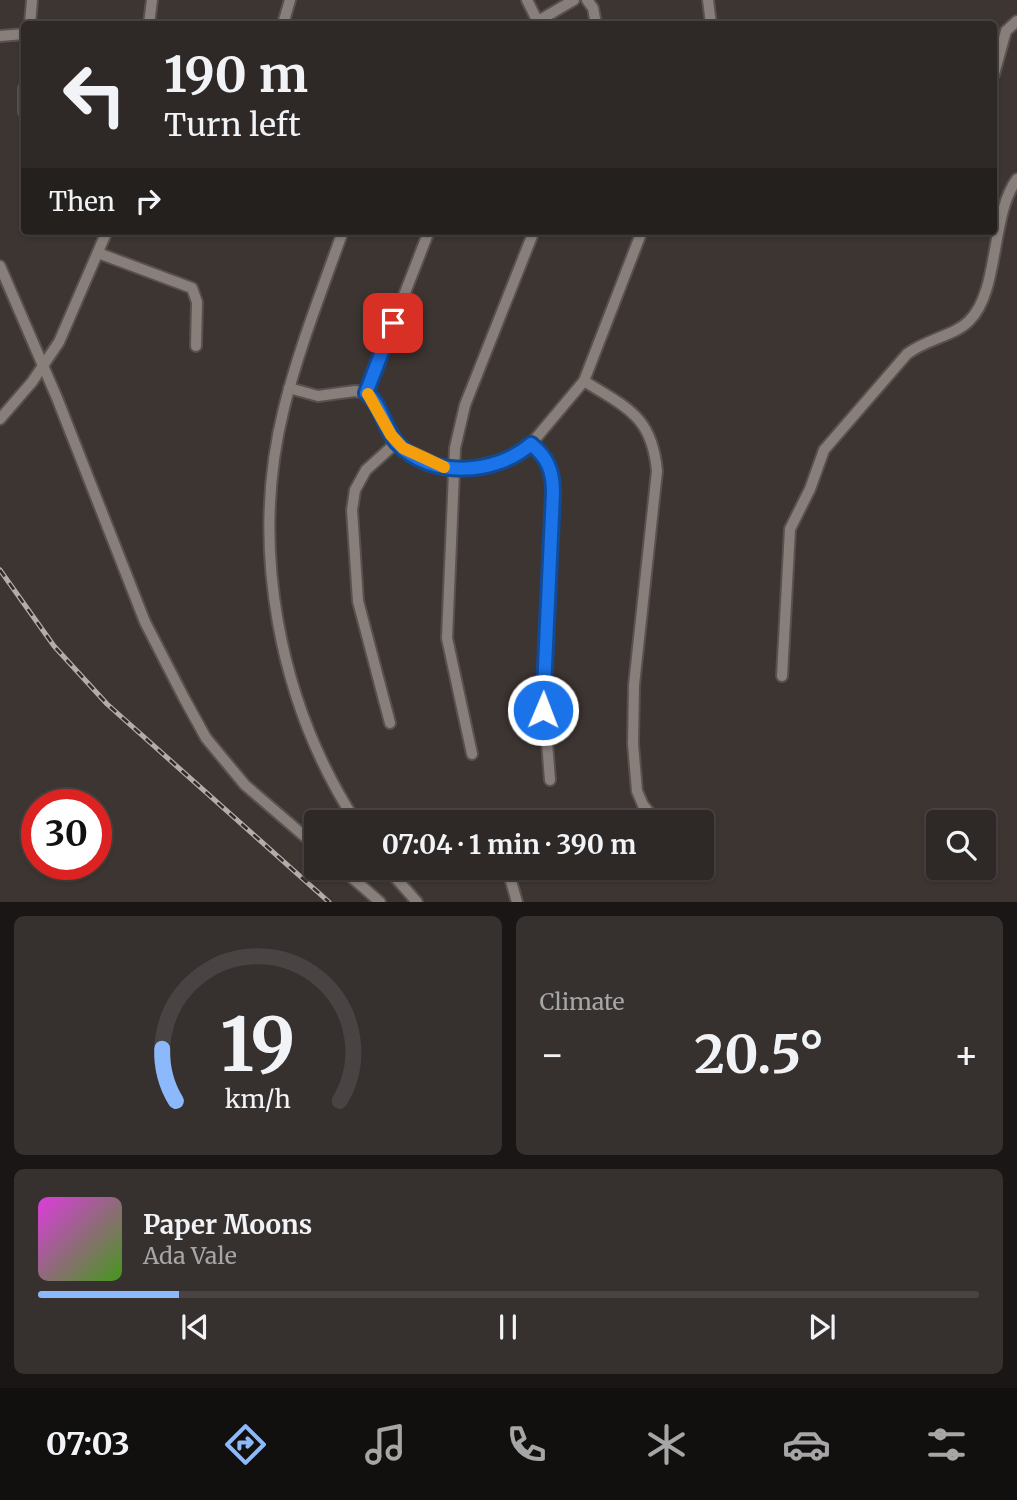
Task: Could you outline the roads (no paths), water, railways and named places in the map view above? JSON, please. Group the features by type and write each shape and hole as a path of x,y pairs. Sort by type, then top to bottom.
{"street":[{"path":"30,21 32,0"},
{"path":"149,21 152,0"},
{"path":"284,21 290,0"},
{"path":"527,0 534,21"},
{"path":"538,21 574,0"},
{"path":"587,0 593,8 595,21"},
{"path":"708,0 711,21"},
{"path":"997,64 1006,32 1017,21"},
{"path":"0,36 21,34"},
{"path":"997,233 1005,201 1017,179"},
{"path":"0,419 42,369 63,334 105,235"},
{"path":"342,235 289,388 279,436 271,507 278,621 301,712 331,778 349,810"},
{"path":"366,393 427,235"},
{"path":"472,754 447,638 458,429 532,235"},
{"path":"289,388 318,396 355,391 366,393 373,399 397,442 410,454 455,470 498,463 531,444 583,381 640,235"},
{"path":"782,677 790,529 810,489 820,456 907,354 925,341 963,326 978,309 996,235"},
{"path":"98,253 192,288 197,302 196,346"},
{"path":"0,266 42,369 57,398 145,622 206,738 245,785 304,837"},
{"path":"583,381 632,412 650,432 656,453 657,471 634,685 633,744 637,791 646,810"},
{"path":"390,723 358,601 352,510 355,490 366,470 397,442"},
{"path":"531,444 546,459 553,483 543,692 550,780"},
{"path":"355,880 380,901"},
{"path":"398,880 417,901"},
{"path":"511,880 517,901"}],"railway":[{"path":"0,570 54,646 107,704 329,902"}]}
